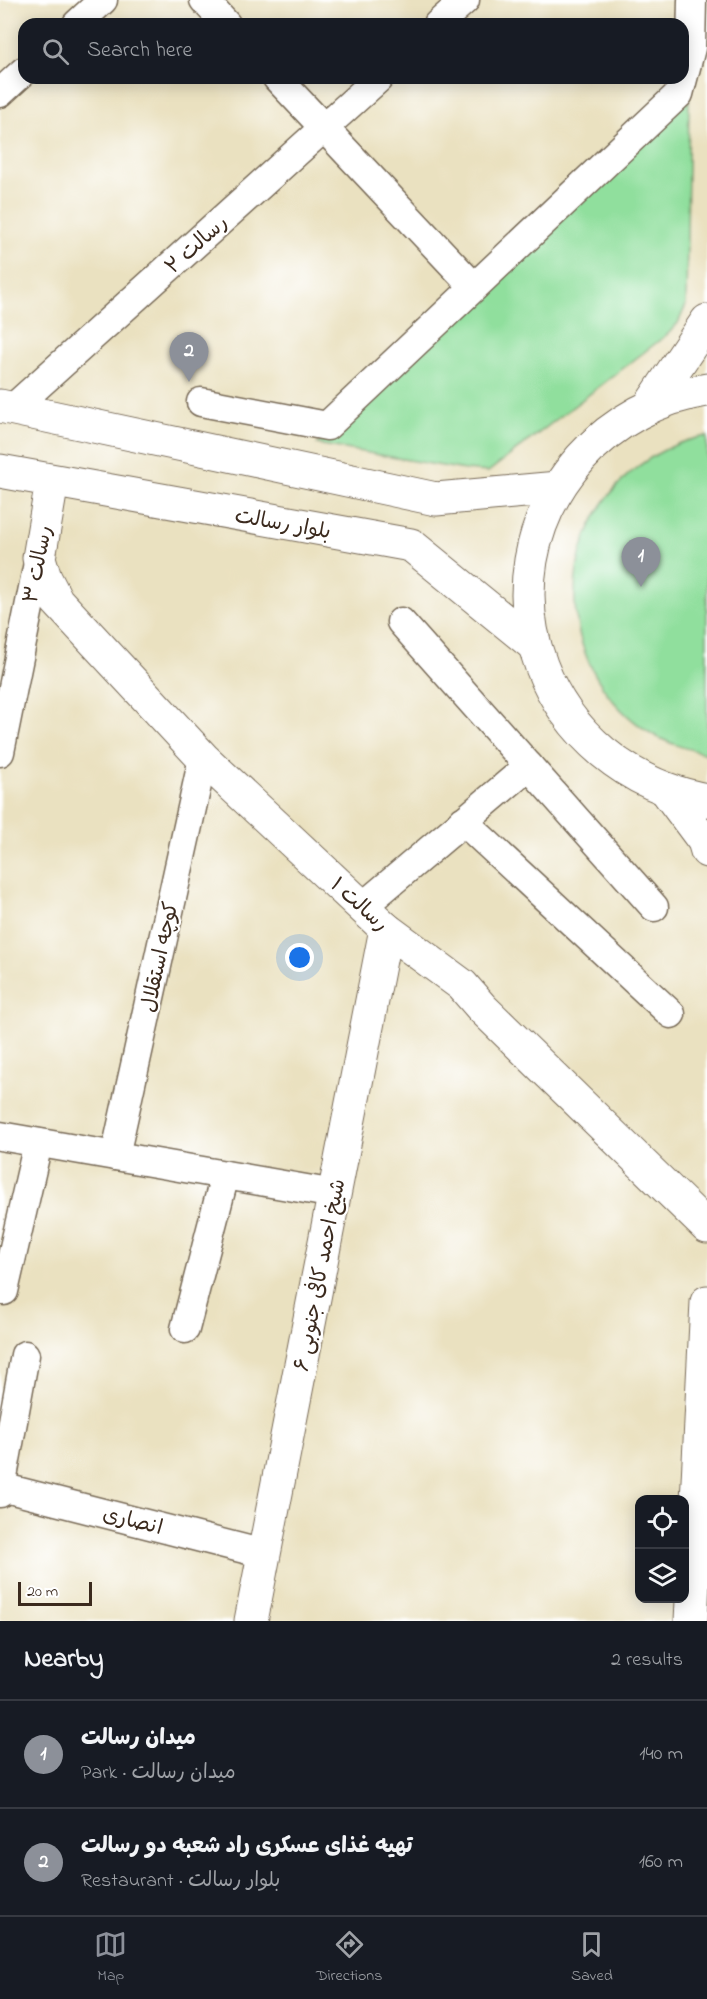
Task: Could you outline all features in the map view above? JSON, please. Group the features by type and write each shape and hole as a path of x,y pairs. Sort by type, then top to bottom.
{"main road":[{"path":"648,407 707,321"},
{"path":"707,390 687,393 648,407 607,433 572,468 558,488 541,524 531,564 528,605 534,645 549,686 580,733 606,757 634,776 666,790 707,800"},
{"path":"6,407 436,499 558,488"},
{"name":"بلوار رسالت","path":"0,471 411,545 534,645"},
{"name":"رسالت ۳","path":"39,558 52,482"},
{"name":"رسالت ۱","path":"39,558 45,578 57,601 203,758 386,929 462,985 482,1008 707,1227"},
{"path":"666,790 704,841 707,851"},
{"name":"شیخ احمد کافی جنوبی ۶","path":"251,1621 386,929"},
{"path":"692,1621 707,1302"}],"street":[{"path":"83,18 103,0"},
{"path":"204,0 220,18"},
{"path":"445,18 465,0"},
{"path":"689,56 692,0"},
{"path":"0,93 18,76"},
{"path":"283,84 474,287"},
{"name":"رسالت ۲","path":"6,407 373,84"},
{"path":"201,402 327,426 679,94 682,84"},
{"name":"رسالت ۳","path":"0,752 39,558"},
{"path":"401,622 654,907"},
{"name":"کوچه استقلال","path":"115,1156 203,758"},
{"path":"362,907 529,766"},
{"path":"463,821 671,1014"},
{"path":"0,1136 335,1194"},
{"path":"4,1291 38,1143"},
{"path":"185,1329 225,1174"},
{"path":"0,1490 25,1355"},
{"name":"انصاری","path":"0,1490 264,1554"}],"green space":[{"path":"689,100 686,305 678,323 669,333 488,472 317,444"},
{"path":"707,436 707,754 658,738 621,709 598,679 582,645 575,609 577,572 586,536 604,503 630,473 647,460 676,445"}],"place":[{"name":"تهیه غذای عسکری راد شعبه دو رسالت","path":"189,382"},
{"name":"میدان رسالت","path":"641,587"}]}
